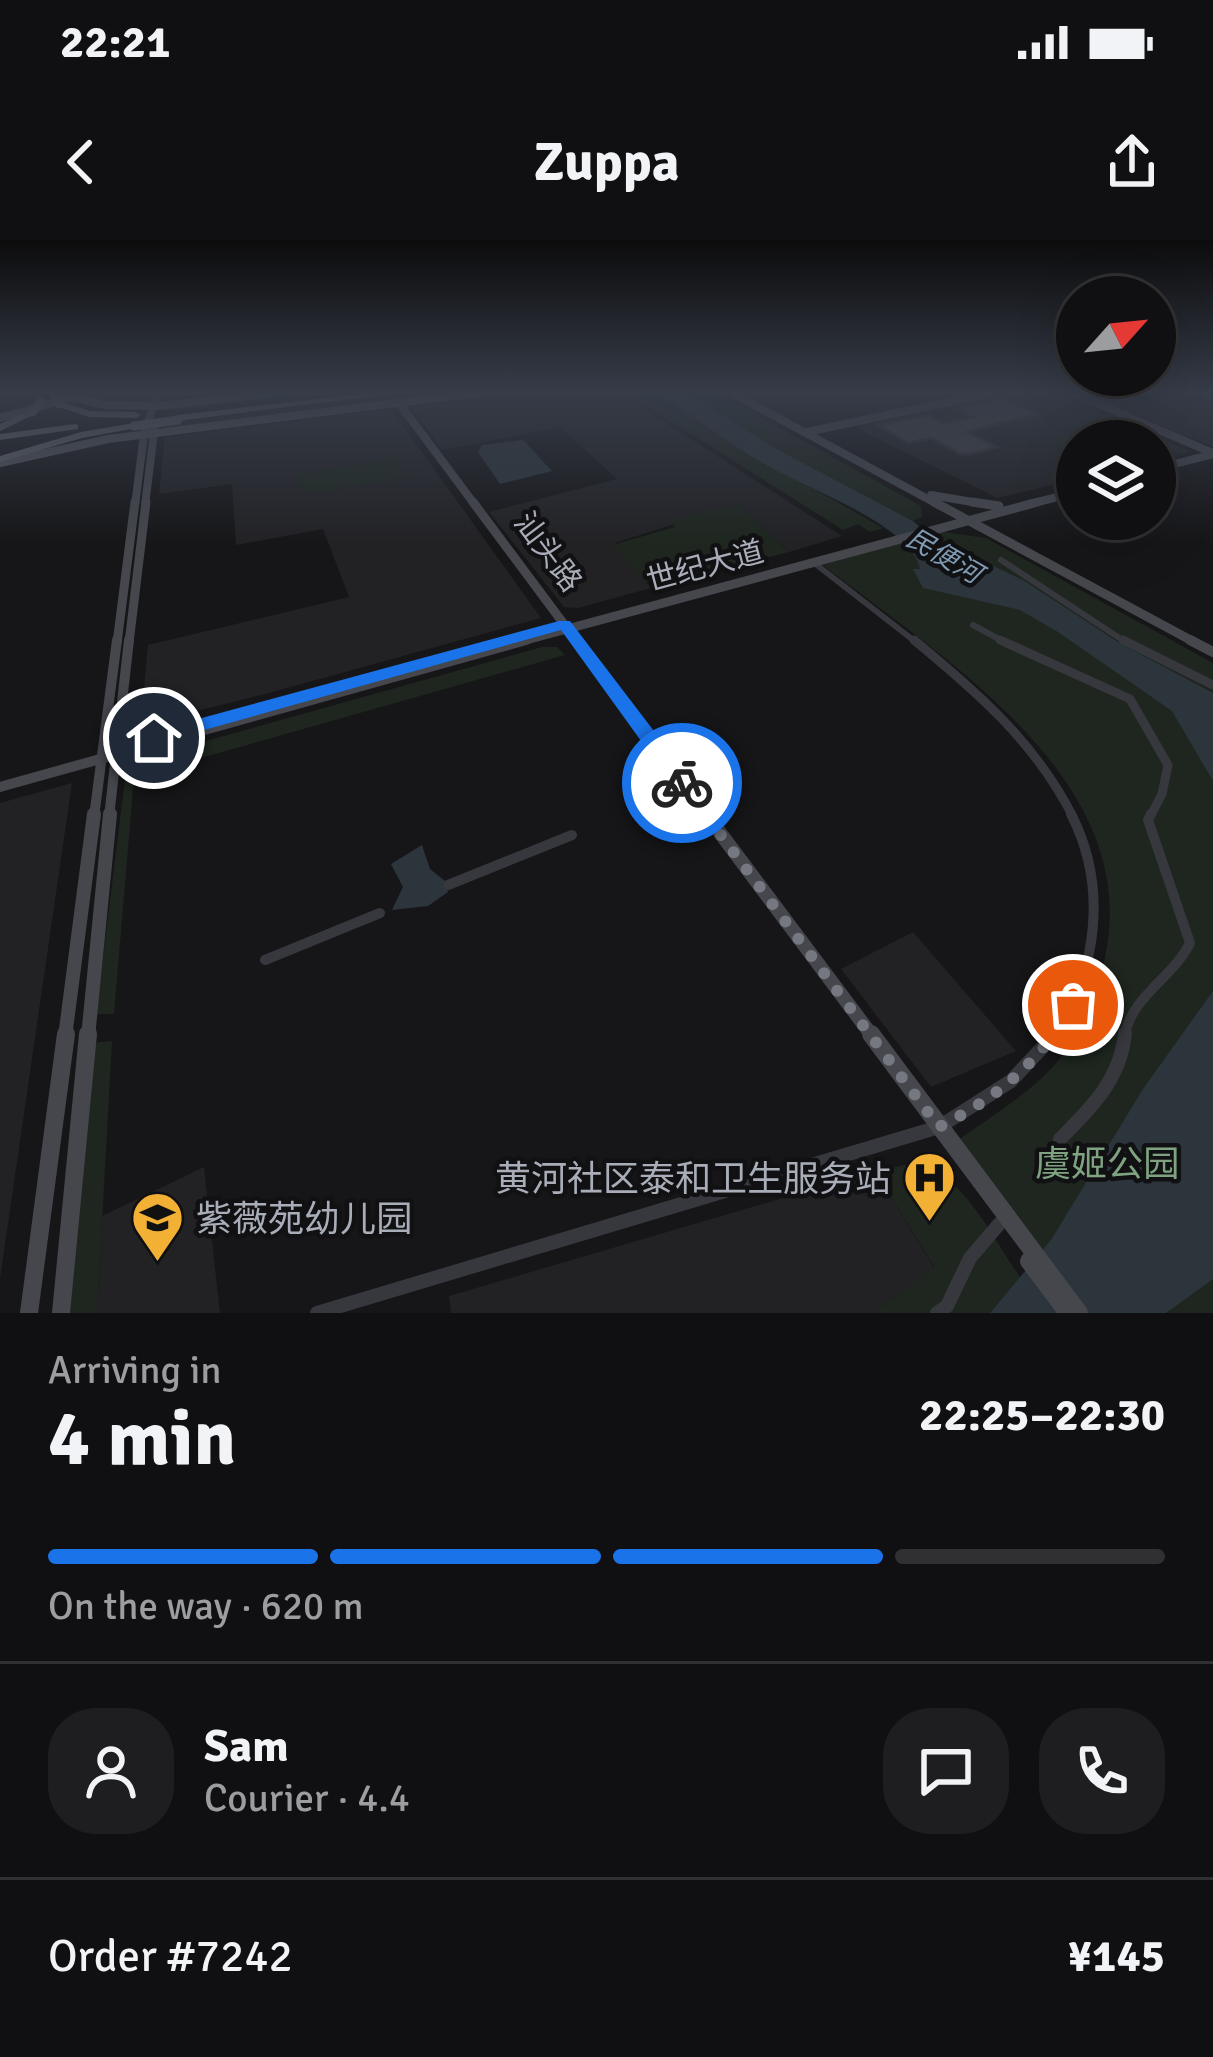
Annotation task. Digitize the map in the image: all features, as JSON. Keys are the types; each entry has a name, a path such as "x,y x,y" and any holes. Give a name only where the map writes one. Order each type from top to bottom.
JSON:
{"highway":[{"path":"0,461 56,443"}],"street":[{"path":"61,1313 137,443"},
{"name":"汕头路","path":"431,443 1068,1313"},
{"path":"828,443 1213,650"},
{"path":"1176,465 1213,455"},
{"path":"916,491 953,502 1009,507 1000,522 1009,541"},
{"path":"916,491 931,510 924,527 1009,541"},
{"name":"世纪大道","path":"0,783 924,527 1056,495"},
{"name":"世纪大道","path":"564,627 813,562 888,537"},
{"path":"1001,560 1146,655 1213,685"},
{"path":"317,1313 935,1129 1006,1087 1053,1040 1078,992 1096,922 1092,869 1082,830 1066,797 1008,722 813,562"},
{"path":"973,625 1032,657 1130,699 1168,765 1162,794 1148,820 1190,943 1182,960 1126,1017 1123,1052 1103,1096 1060,1139"},
{"path":"29,1313 108,754"},
{"path":"448,885 572,835"},
{"path":"265,960 380,913"},
{"name":"汕头路","path":"935,1129 1000,1223 1078,1313"},
{"path":"938,1313 947,1306 970,1258 1000,1223"}],"shaded area":[{"path":"164,443 415,443 541,618 269,693 157,721 141,720 148,645 349,597 323,529 236,545 232,484 159,494"},
{"path":"437,443 478,443 442,450"},
{"path":"578,443 697,443 842,536 789,552 737,504 615,543 651,588 578,608 564,607 489,512 617,479"},
{"path":"887,443 1056,443 1056,484 997,498"},
{"path":"72,783 0,1279 0,803"},
{"path":"913,932 1016,1051 931,1087 841,969"},
{"name":"紫薇苑幼儿园","path":"204,1167 220,1313 97,1313 102,1216"},
{"path":"875,1171 935,1269 872,1313 451,1313 449,1296"}],"green space":[{"path":"705,443 733,443 883,528 870,532 858,524 843,530"},
{"path":"766,443 807,443 921,506 922,517 913,521"},
{"path":"392,457 405,478 303,494 297,475"},
{"path":"737,504 789,552 670,583 664,578 646,582 612,545 675,527 669,521"},
{"name":"虞姬公园","path":"936,531 986,538 1213,663 1213,1313 1089,1313 957,1141 1035,1084 1072,1041 1101,973 1110,906 1098,844 1069,787 1029,735 980,687 823,565"},
{"path":"542,647 557,647 565,655 134,777 114,1014 96,1014 127,763"},
{"path":"112,1041 97,1313 70,1313 93,1043"},
{"path":"915,1163 932,1169 963,1194 1021,1278 990,1313 872,1313 935,1268 875,1171"}],"water":[{"path":"526,443 552,471 500,484 478,452 482,445"},
{"name":"民便河","path":"732,443 766,443 913,521 932,537 1023,580 1121,644 1213,693 1213,781 1172,711 1020,610 923,588 913,569 920,569 913,553 898,538 855,509"},
{"path":"422,845 430,869 445,881 448,892 428,906 392,910 403,887 391,864"},
{"path":"1213,991 1213,1279 1166,1313 990,1313 1051,1240 1143,1089"}],"building":[{"path":"940,443 997,447 971,454 960,454"}],"way so far":[{"path":"682,783 939,1127 975,1109 1035,1061 1073,1005"}],"place":[{"name":"黄河社区泰和卫生服务站","path":"930,1224"},
{"name":"紫薇苑幼儿园","path":"157,1264"}],"route":[{"path":"154,738 564,624 682,783"}]}
